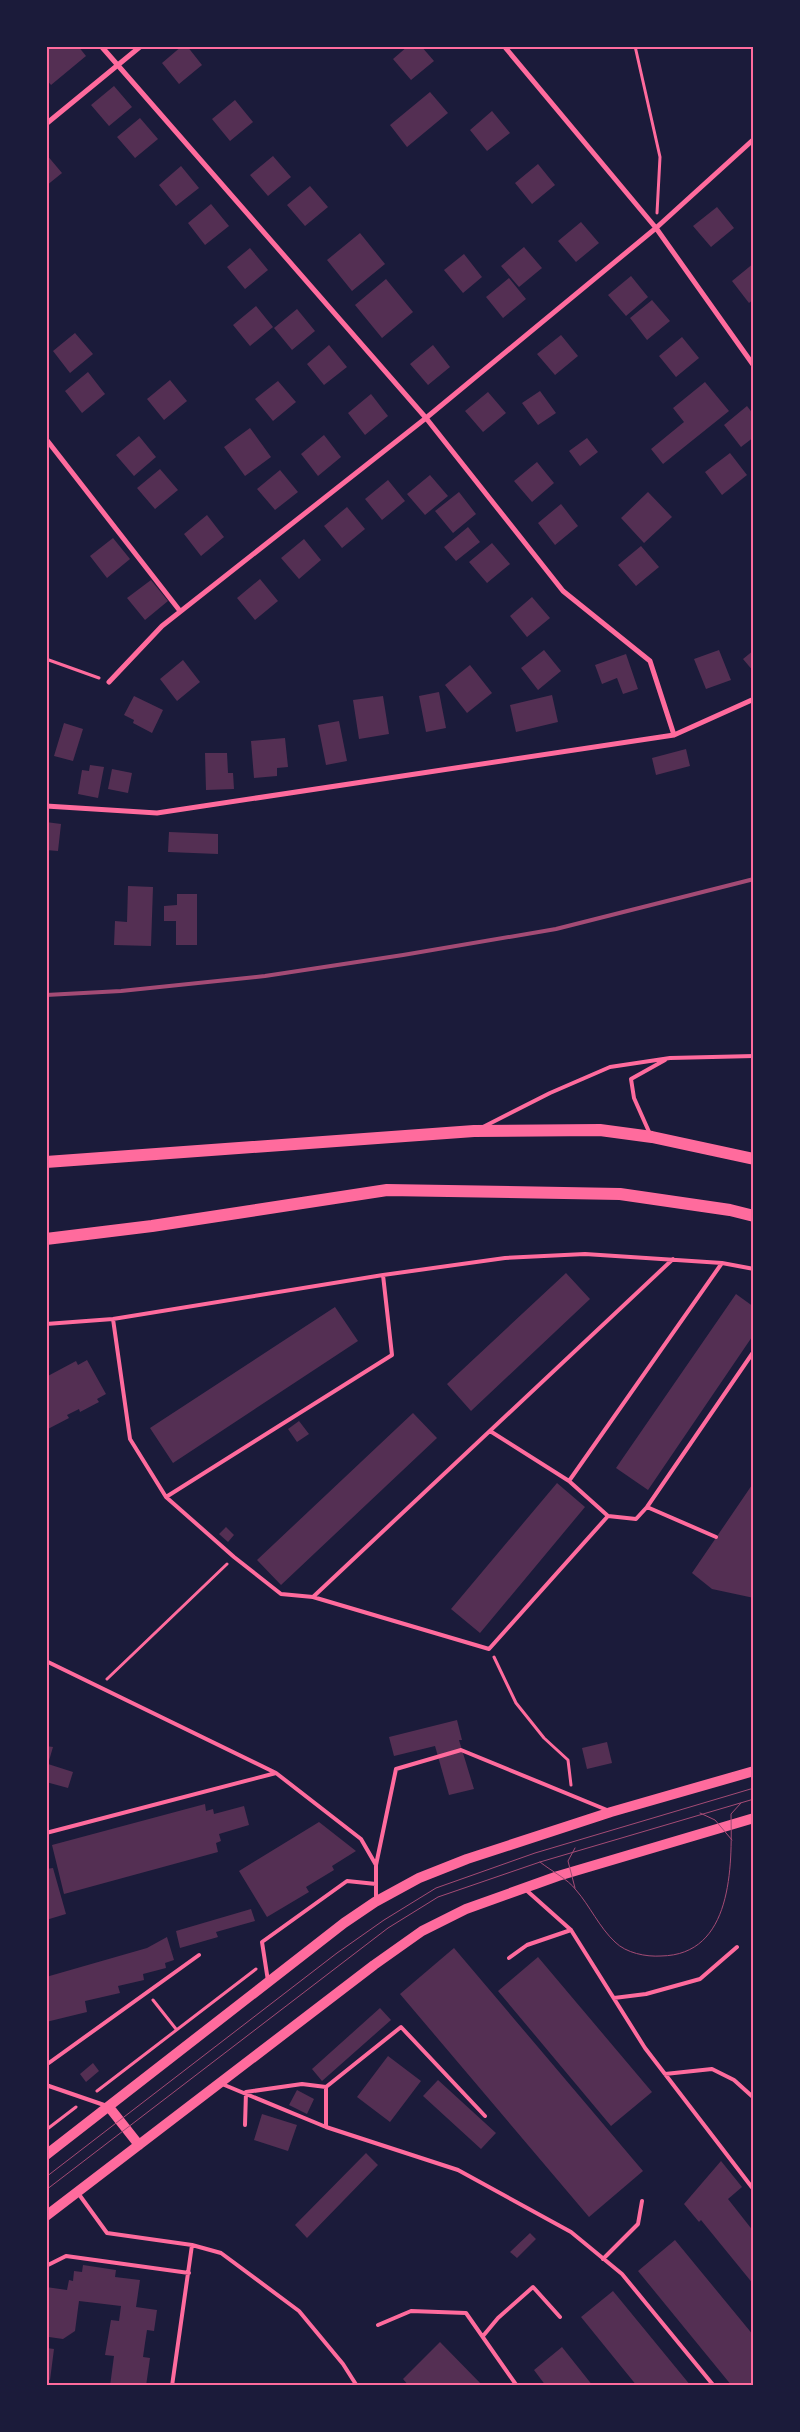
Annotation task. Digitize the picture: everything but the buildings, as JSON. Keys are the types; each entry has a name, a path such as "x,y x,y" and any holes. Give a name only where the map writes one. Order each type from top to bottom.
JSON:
{"main road":[{"path":"46,1162 474,1131 600,1130 652,1138 754,1159"},
{"path":"46,1239 152,1226 387,1190 620,1194 730,1210 754,1216"},
{"path":"46,2155 344,1923 376,1902 419,1878 467,1859 611,1812 754,1771"},
{"path":"46,2216 374,1965 422,1932 466,1909 523,1887 754,1818"},
{"path":"109,2107 139,2145"}],"street":[{"path":"100,46 426,418 563,590 650,660 674,735"},
{"path":"46,124 141,46"},
{"path":"504,46 656,228 754,366"},
{"path":"109,682 162,626 426,418 656,228 754,139"},
{"path":"47,443 180,611"},
{"path":"46,806 157,813 674,735 754,699"}],"lane":[{"path":"474,1131 550,1093 610,1067 670,1058 754,1056"},
{"path":"652,1138 634,1098 631,1079 670,1058"},
{"path":"46,1324 113,1319 383,1275 505,1258 585,1254 722,1263 754,1270"},
{"path":"313,1597 673,1260"},
{"path":"569,1481 722,1263"},
{"path":"166,1497 392,1355 383,1275"},
{"path":"113,1319 130,1439 166,1497 234,1557 280,1594 313,1597 490,1649 608,1516"},
{"path":"490,1431 569,1481 608,1516 636,1519 647,1507 754,1351"},
{"path":"647,1507 716,1537"},
{"path":"46,1661 276,1773 361,1839 376,1865"},
{"path":"376,1902 376,1865 396,1769 461,1750 611,1812"},
{"path":"46,1833 276,1773"},
{"path":"268,1982 262,1942 347,1881 376,1884"},
{"path":"523,1887 571,1930 645,2048 754,2190"},
{"path":"509,1958 527,1945 571,1930"},
{"path":"614,1998 646,1994 700,1979 736,1947"},
{"path":"46,2065 199,1955"},
{"path":"246,2092 302,2084 326,2087 401,2027 485,2116"},
{"path":"665,2074 712,2069 734,2080 754,2098"},
{"path":"219,2083 246,2092 326,2127 458,2170 571,2232 622,2274 714,2386"},
{"path":"46,2085 109,2107"},
{"path":"326,2087 326,2127"},
{"path":"245,2125 246,2092"},
{"path":"77,2192 107,2233 192,2245 221,2253 299,2311 343,2364 356,2386"},
{"path":"603,2259 638,2224 642,2201"},
{"path":"172,2386 192,2245"},
{"path":"46,2266 66,2256 188,2273"},
{"path":"483,2336 498,2318 534,2287 560,2317"},
{"path":"378,2325 411,2311 466,2313 517,2386"}],"path":[{"path":"635,46 660,157 656,228"},
{"path":"46,659 109,682"},
{"path":"100,1687 234,1557"},
{"path":"490,1649 516,1703 544,1738 568,1760 572,1796"},
{"path":"46,2130 265,1962"},
{"path":"147,1992 176,2030"}],"tram line":[{"path":"46,2177 337,1953 384,1920 436,1888 535,1853 754,1788"},
{"path":"46,2190 388,1928 438,1897 540,1862 754,1799"},
{"path":"540,1862 573,1886 604,1930 620,1946 630,1952 649,1956 685,1952 702,1941 715,1924 723,1904 731,1858 731,1814 741,1803"},
{"path":"700,1813 715,1820 732,1840"},
{"path":"575,1848 568,1861 575,1888"}],"railway":[{"path":"46,995 121,991 265,976 403,955 556,929 754,879"}]}
